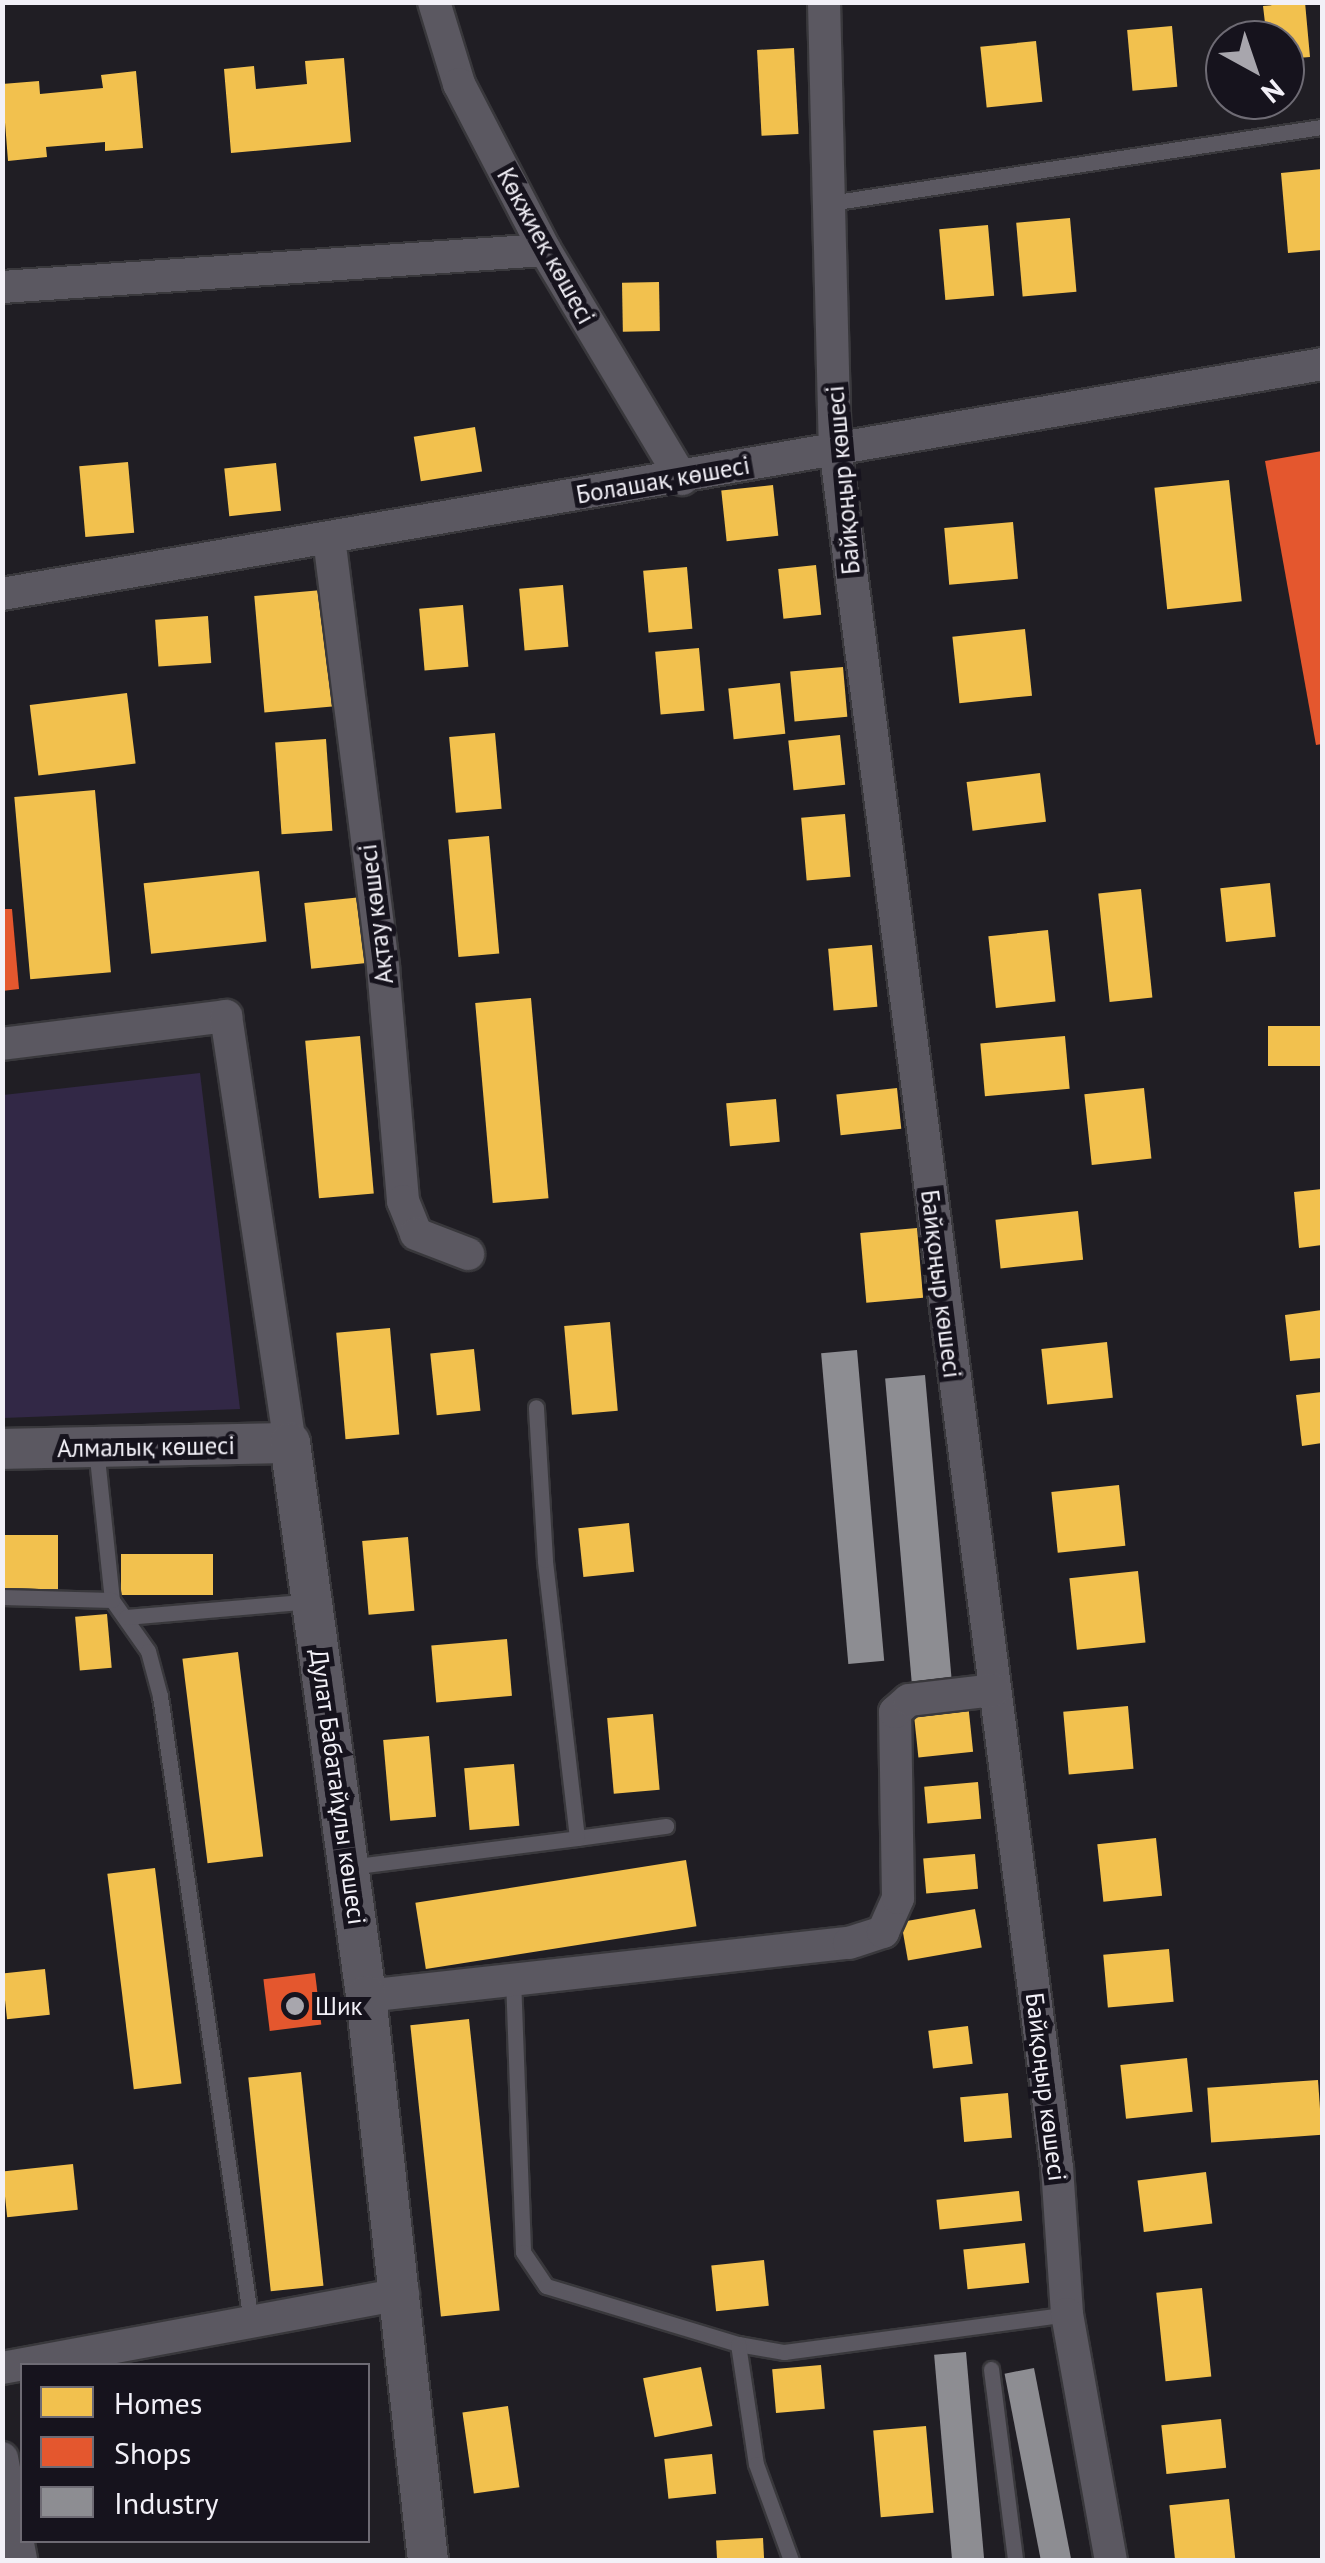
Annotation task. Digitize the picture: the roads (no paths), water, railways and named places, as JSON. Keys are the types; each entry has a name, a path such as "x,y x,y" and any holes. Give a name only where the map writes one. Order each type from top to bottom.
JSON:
{"street":[{"name":"Көкжиек көшесі","path":"434,2 459,84 545,250 682,478"},
{"name":"Байқоңыр көшесі","path":"824,2 835,447 1057,2167 1067,2314 1112,2560"},
{"path":"2,286 545,250"},
{"name":"Болашақ көшесі","path":"2,594 1322,364"},
{"name":"Ақтау көшесі","path":"328,538 383,967 403,1200 416,1234 468,1254"},
{"name":"Дулат Бабатайұлы көшесі","path":"2,1044 226,1016 366,1996 402,2294 428,2560"},
{"name":"Алмалық көшесі","path":"2,1450 290,1444"},
{"path":"366,1996 849,1943 883,1932 898,1898 895,1712 909,1700 994,1690"},
{"path":"29,2363 402,2294"},
{"path":"2,2458 21,2560"}],"lane":[{"path":"830,203 1322,127"},
{"path":"536,1407 545,1560 577,1838"},
{"path":"96,1448 112,1600 148,1651 160,1696 251,2322"},
{"path":"2,1597 112,1600"},
{"path":"126,1617 312,1601"},
{"path":"349,1867 666,1826"},
{"path":"513,1978 529,2266 546,2286 738,2344 784,2352 1067,2314"},
{"path":"738,2344 756,2464 791,2560"},
{"path":"991,2370 1015,2560"}],"place":[{"name":"Шик","path":"295,2006"}]}
